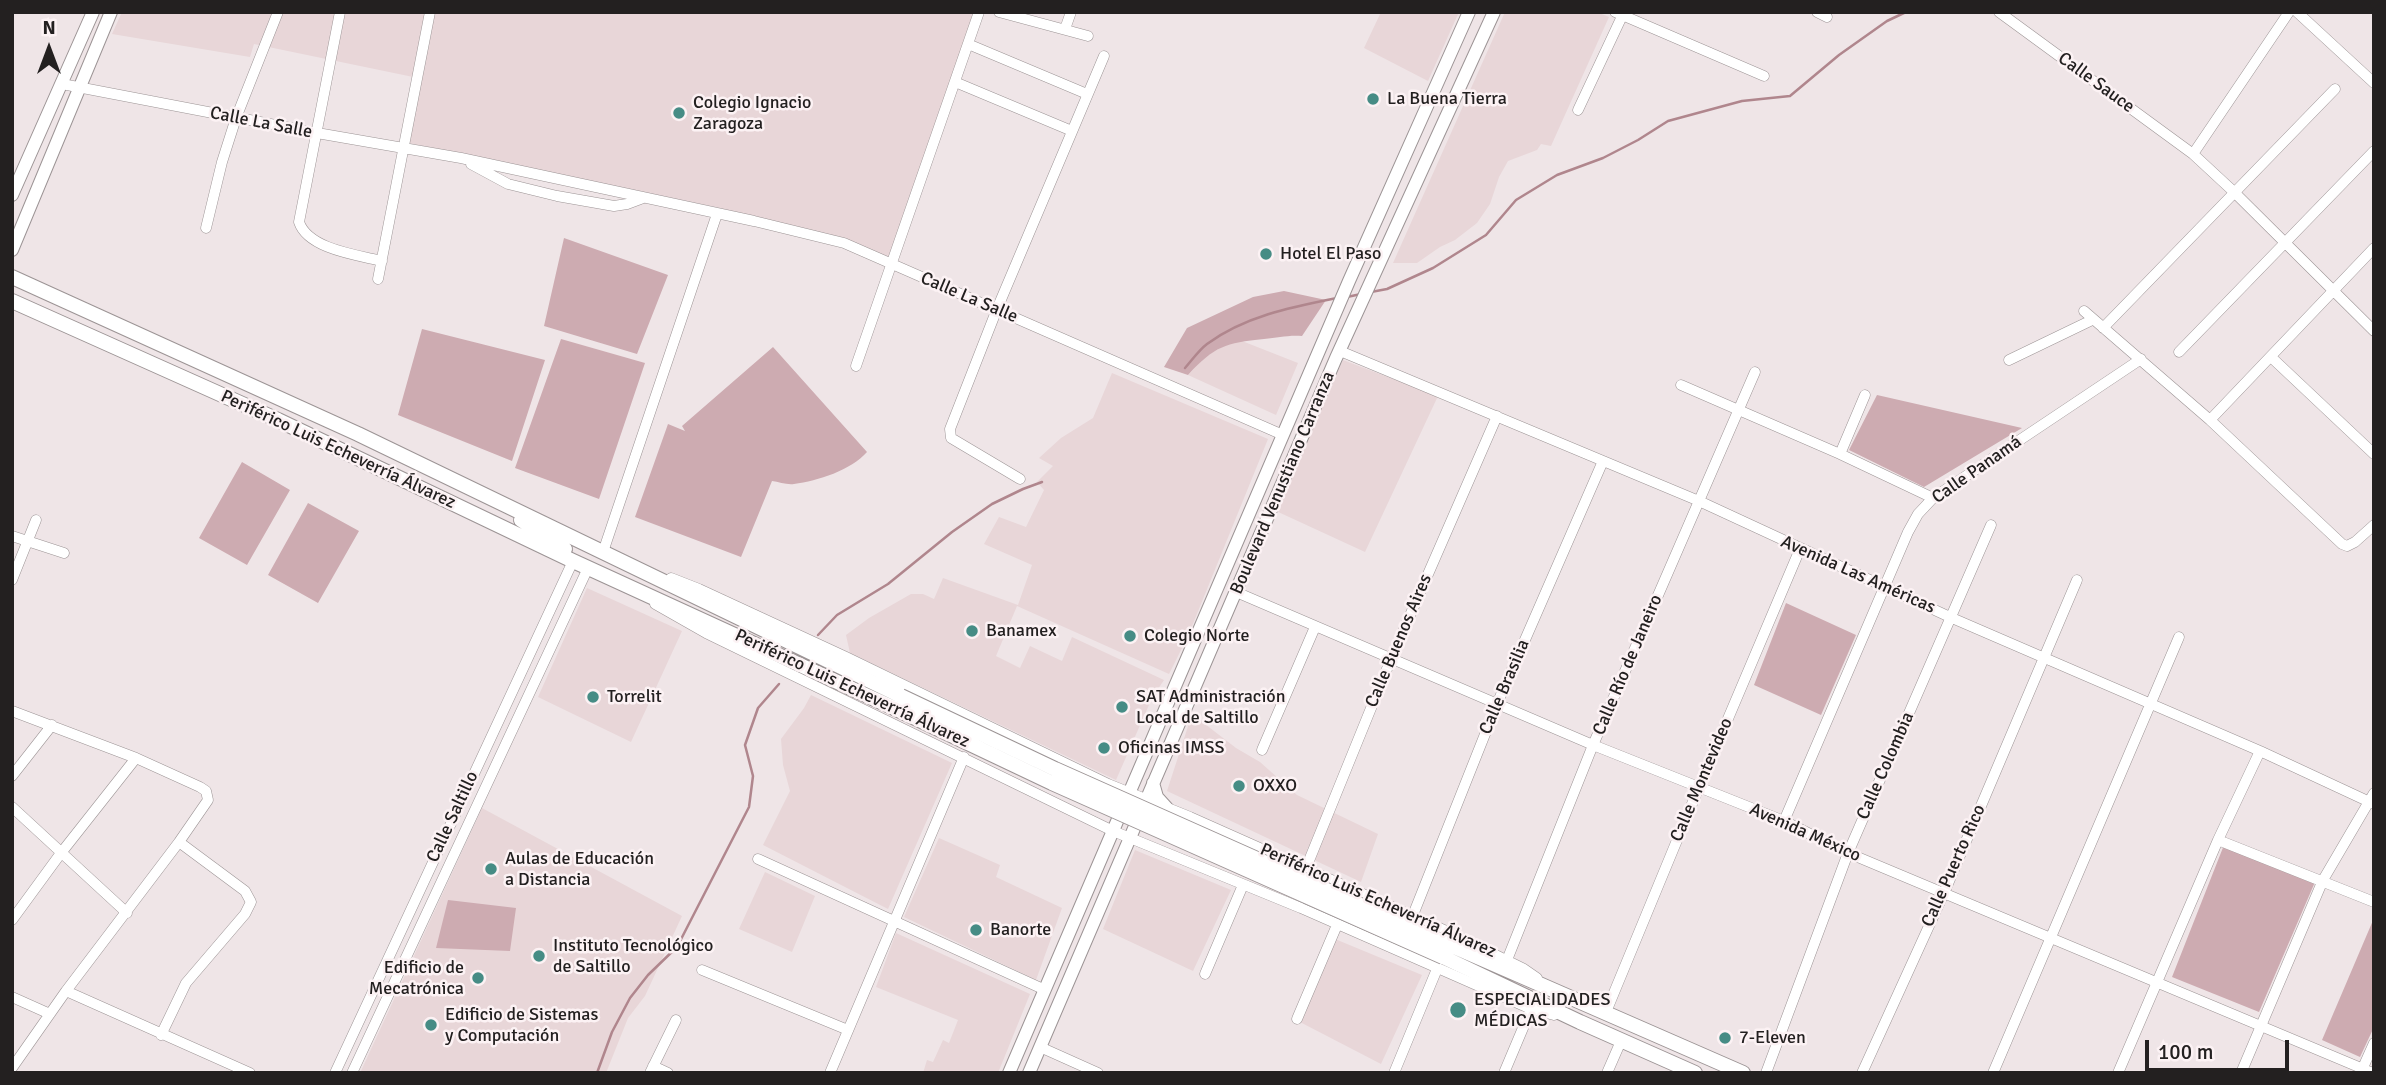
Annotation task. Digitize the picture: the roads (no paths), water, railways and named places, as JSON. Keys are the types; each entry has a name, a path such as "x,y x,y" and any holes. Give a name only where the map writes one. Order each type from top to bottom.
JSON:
{"highway":[{"name":"Periférico Luis Echeverría Álvarez","path":"12,277 358,434 603,552 898,702"},
{"name":"Periférico Luis Echeverría Álvarez","path":"12,301 278,420 588,568 1068,775 1443,957 1695,1073"},
{"path":"278,420 286,417 358,434"},
{"path":"506,505 530,527 561,546 588,568"},
{"name":"Periférico Luis Echeverría Álvarez","path":"1443,957 1542,984 1743,1073"}],"main road":[{"path":"12,195 93,12"},
{"path":"12,250 111,12"},
{"name":"Boulevard Venustiano Carranza","path":"1009,1073 1349,281 1469,12"},
{"name":"Boulevard Venustiano Carranza","path":"1029,1073 1371,280 1494,12"},
{"path":"1153,783 1157,797 1167,808"}],"street":[{"path":"206,228 236,118 278,12"},
{"path":"340,12 299,222 310,238 337,250 382,261"},
{"path":"379,279 430,12"},
{"path":"856,366 979,12"},
{"path":"999,12 1088,36"},
{"path":"1065,29 1071,12"},
{"path":"1817,12 1827,17"},
{"name":"Calle Sauce","path":"1999,12 2193,154 2374,331"},
{"path":"2193,154 2289,12"},
{"path":"2297,12 2374,83"},
{"path":"1578,110 1621,13 1764,76"},
{"path":"968,44 1087,93"},
{"path":"1020,479 951,438 950,429 997,309 1104,56"},
{"path":"955,82 1072,131"},
{"name":"Calle La Salle","path":"61,84 461,158 844,243 1283,435"},
{"path":"2103,328 2335,89"},
{"path":"2179,352 2374,150"},
{"name":"Calle La Salle","path":"461,158 508,184 556,195 614,206 643,198"},
{"path":"603,552 717,214"},
{"path":"2210,421 2374,248"},
{"path":"2084,311 2210,421 2337,541 2350,545 2374,525"},
{"path":"2009,360 2092,320"},
{"name":"Avenida Las Américas","path":"1340,351 1699,501 2044,659 2372,799"},
{"path":"2271,357 2374,454"},
{"name":"Calle Panamá","path":"1784,821 1883,586 1918,514 1933,498 2141,359"},
{"name":"Calle Río de Janeiro","path":"1507,960 1593,745 1755,372"},
{"path":"1681,385 1933,498"},
{"path":"1840,454 1865,395"},
{"name":"Calle Buenos Aires","path":"1306,868 1391,659 1497,416"},
{"name":"Calle Brasilia","path":"1413,915 1497,704 1603,461"},
{"path":"12,580 36,520"},
{"name":"Calle Colombia","path":"1766,1073 1848,853 1991,525"},
{"path":"12,536 64,554"},
{"name":"Calle Montevideo","path":"1606,1012 1800,549"},
{"name":"Calle Saltillo","path":"335,1073 573,561"},
{"name":"Calle Saltillo","path":"352,1073 588,568"},
{"name":"Periférico Luis Echeverría Álvarez","path":"635,569 699,589 1105,783 1190,817 1413,915 1507,960 1542,984"},
{"name":"Calle Puerto Rico","path":"1862,1073 1944,893 2077,580"},
{"path":"642,592 664,610 706,633 1114,831 1337,925 1443,957 1531,1009 1580,1022"},
{"name":"Avenida México","path":"1236,593 1593,745 1784,821 1848,853 2373,1073"},
{"path":"1262,750 1315,627"},
{"path":"1993,1073 2179,637"},
{"path":"12,711 136,758 200,787 207,796 205,806 66,991 12,1068"},
{"path":"12,776 52,725"},
{"path":"2118,1073 2218,840 2260,751"},
{"path":"830,1073 964,757"},
{"path":"12,920 136,758"},
{"path":"1087,818 1103,815 1108,810 1111,797 1105,783"},
{"path":"2241,1073 2323,880 2372,799"},
{"path":"12,807 127,913"},
{"path":"1154,846 1148,832 1148,824 1152,819 1164,813 1190,817"},
{"path":"2218,840 2374,902"},
{"path":"161,1035 186,983 249,908 251,902 245,891 179,842"},
{"path":"758,859 1043,989"},
{"path":"1205,974 1243,885"},
{"path":"1297,1019 1337,925"},
{"path":"1394,1073 1443,957"},
{"path":"702,970 848,1030"},
{"path":"66,991 236,1070 250,1073"},
{"path":"12,997 50,1014"},
{"path":"1504,1073 1531,1009"},
{"path":"668,1073 651,1070 676,1020"},
{"path":"1606,1073 1621,1041"},
{"path":"2362,1070 2374,1043"},
{"path":"1040,1047 1098,1073"}],"waterway":[{"path":"1371,292 1387,289 1433,268 1486,235 1516,200 1557,175 1603,158 1668,121 1742,101 1790,96 1839,55 1887,21 1906,12"},
{"path":"1347,297 1361,294"},
{"path":"1185,368 1207,344 1237,326 1286,309 1337,298"},
{"path":"818,635 837,615 888,584 952,532 992,504 1042,482"},
{"path":"597,1073 612,1032 630,998 648,975 677,947 749,807 753,776 745,745 758,708 779,684"}],"place":[{"name":"La Buena Tierra","path":"1373,99"},
{"name":"Colegio Ignacio Zaragoza","path":"679,113"},
{"name":"Hotel El Paso","path":"1266,254"},
{"name":"Banamex","path":"972,631"},
{"name":"Colegio Norte","path":"1130,636"},
{"name":"Torrelit","path":"593,697"},
{"name":"SAT Administración Local de Saltillo","path":"1122,707"},
{"name":"Oficinas IMSS","path":"1104,748"},
{"name":"OXXO","path":"1239,786"},
{"name":"Aulas de Educación a Distancia","path":"491,869"},
{"name":"Banorte","path":"976,930"},
{"name":"Instituto Tecnológico de Saltillo","path":"539,956"},
{"name":"Edificio de Mecatrónica","path":"478,978"},
{"name":"ESPECIALIDADES MÉDICAS","path":"1458,1010"},
{"name":"Edificio de Sistemas y Computación","path":"431,1025"},
{"name":"7-Eleven","path":"1725,1038"}]}
